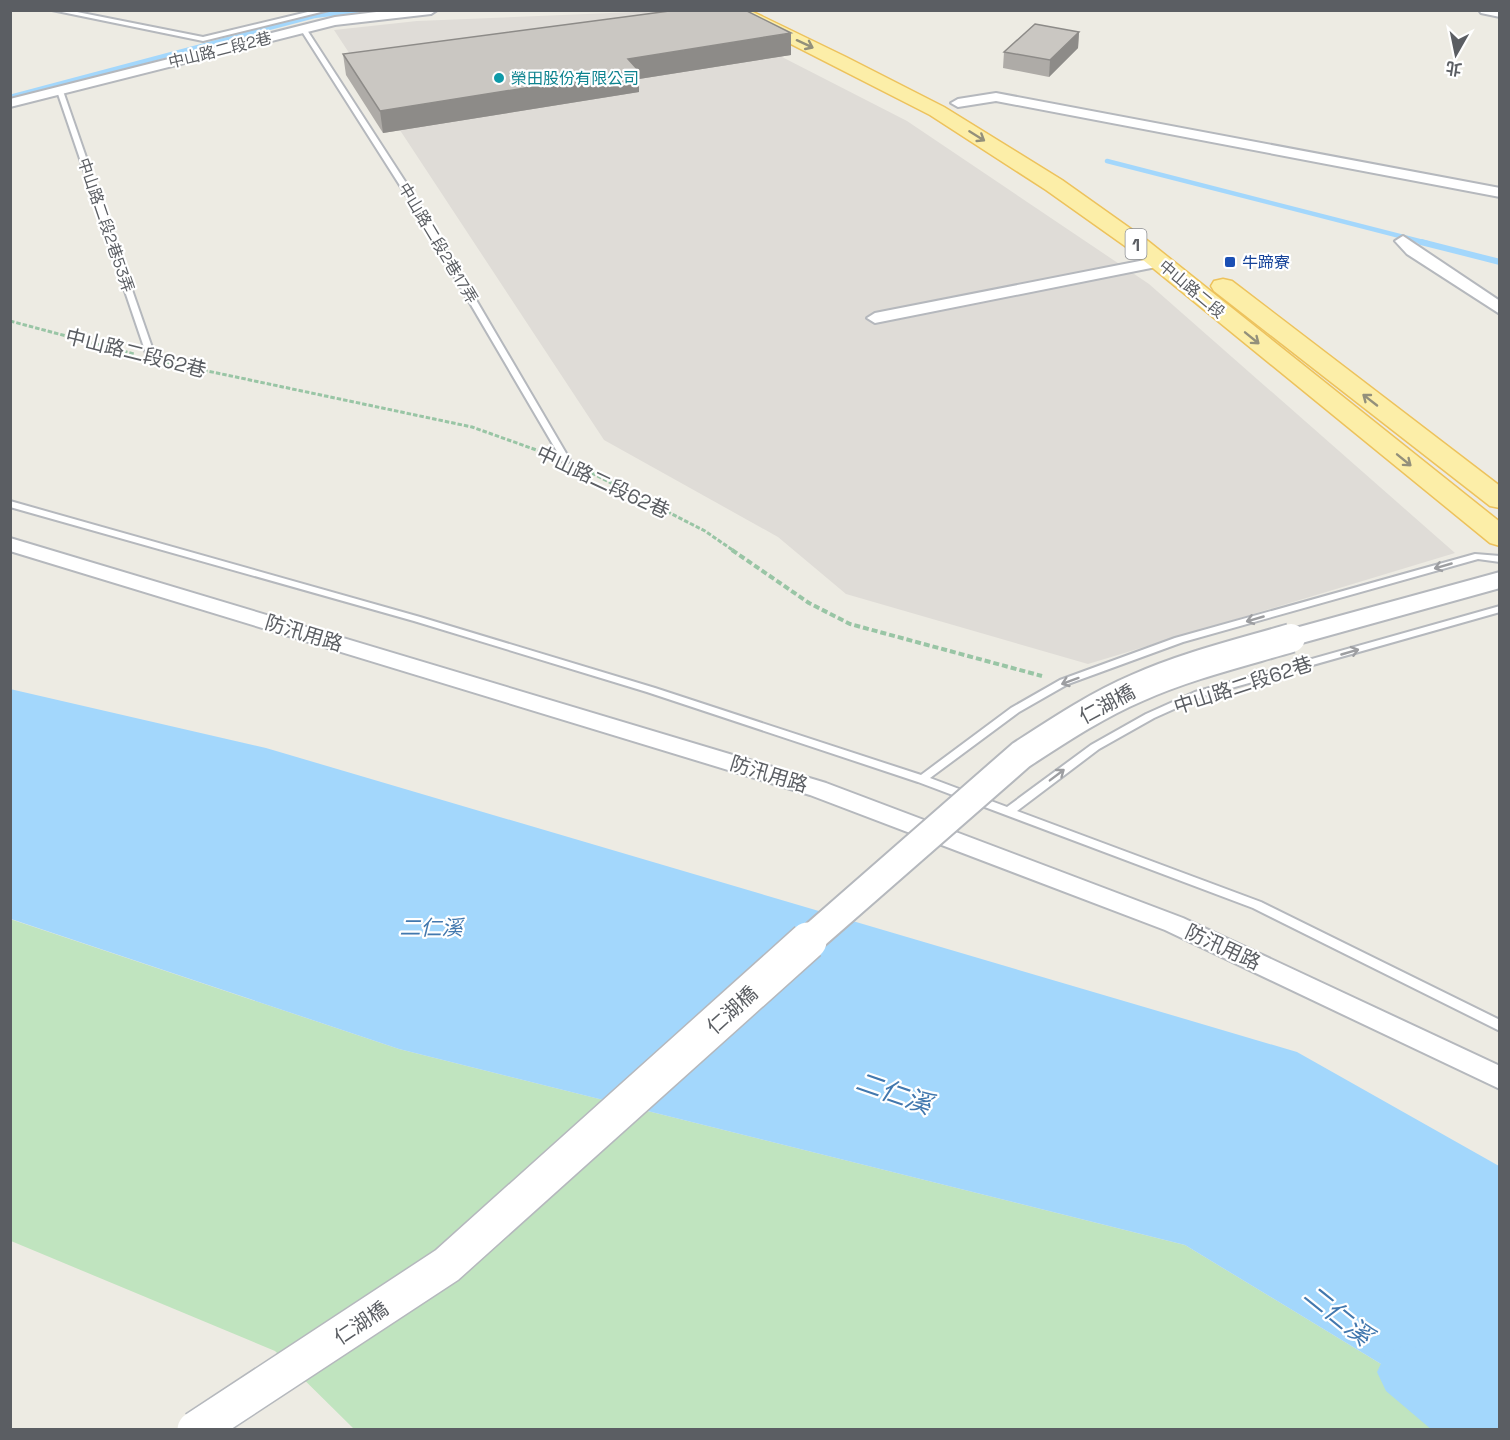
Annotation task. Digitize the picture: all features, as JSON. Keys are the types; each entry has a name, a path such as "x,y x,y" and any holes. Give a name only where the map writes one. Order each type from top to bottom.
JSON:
{"main road":[{"name":"中山路二段","path":"733,10 937,111 1054,185 1160,262 1500,537"},
{"name":"中山路二段","path":"775,10 958,103 1088,184 1165,240 1500,500"}],"street":[{"name":"中山路二段2巷","path":"10,103 370,15 431,10"},
{"path":"1487,10 1500,12"},
{"path":"958,103 996,97 1500,193"},
{"path":"1403,241 1413,251 1500,309"},
{"path":"875,318 1160,262"},
{"name":"防汛用路","path":"10,544 818,789 1174,924 1500,1078"},
{"name":"中山路二段62巷","path":"1291,638 1500,580"},
{"name":"仁湖橋","path":"196,1430 353,1329 447,1265 923,838 1021,755 1054,733 1136,688 1202,664 1291,638"}],"lane":[{"path":"55,10 203,39 326,10"},
{"name":"中山路二段2巷17弄","path":"304,30 417,206 566,460"},
{"name":"中山路二段2巷53弄","path":"60,91 152,359"},
{"path":"10,504 417,619 651,690 922,779 1010,810 1257,905 1500,1026"},
{"path":"922,779 1015,710 1064,682 1202,633 1478,556 1500,559"},
{"name":"中山路二段62巷","path":"1010,810 1095,747 1150,716 1199,694 1500,609"}],"path":[{"name":"中山路二段62巷","path":"10,321 152,359 472,427 566,460 705,531 808,603 850,624 1064,682"}],"shaded area":[{"path":"692,11 907,121 1149,284 1455,553 1088,664 846,594 778,537 604,440 334,30 417,21"}],"green space":[{"path":"10,919 399,1049 1185,1245 1488,1429 354,1429 275,1351 11,1241"}],"water":[{"name":"二仁溪","path":"10,689 266,748 1297,1052 1499,1166 1499,1429 1488,1429 1185,1245 399,1049 11,919"}],"building":[{"path":"677,10 745,10 791,33 628,59 638,70 380,111 343,54"},
{"path":"1035,24 1079,32 1050,60 1004,52"}],"waterway":[{"path":"10,97 314,16 362,10"},
{"path":"1107,161 1427,243"},
{"path":"1421,242 1500,262"},
{"name":"二仁溪","path":"1408,1372 1479,1430"}],"place":[{"name":"榮田股份有限公司","path":"499,78"},
{"name":"牛蹄寮","path":"1230,262"}]}
